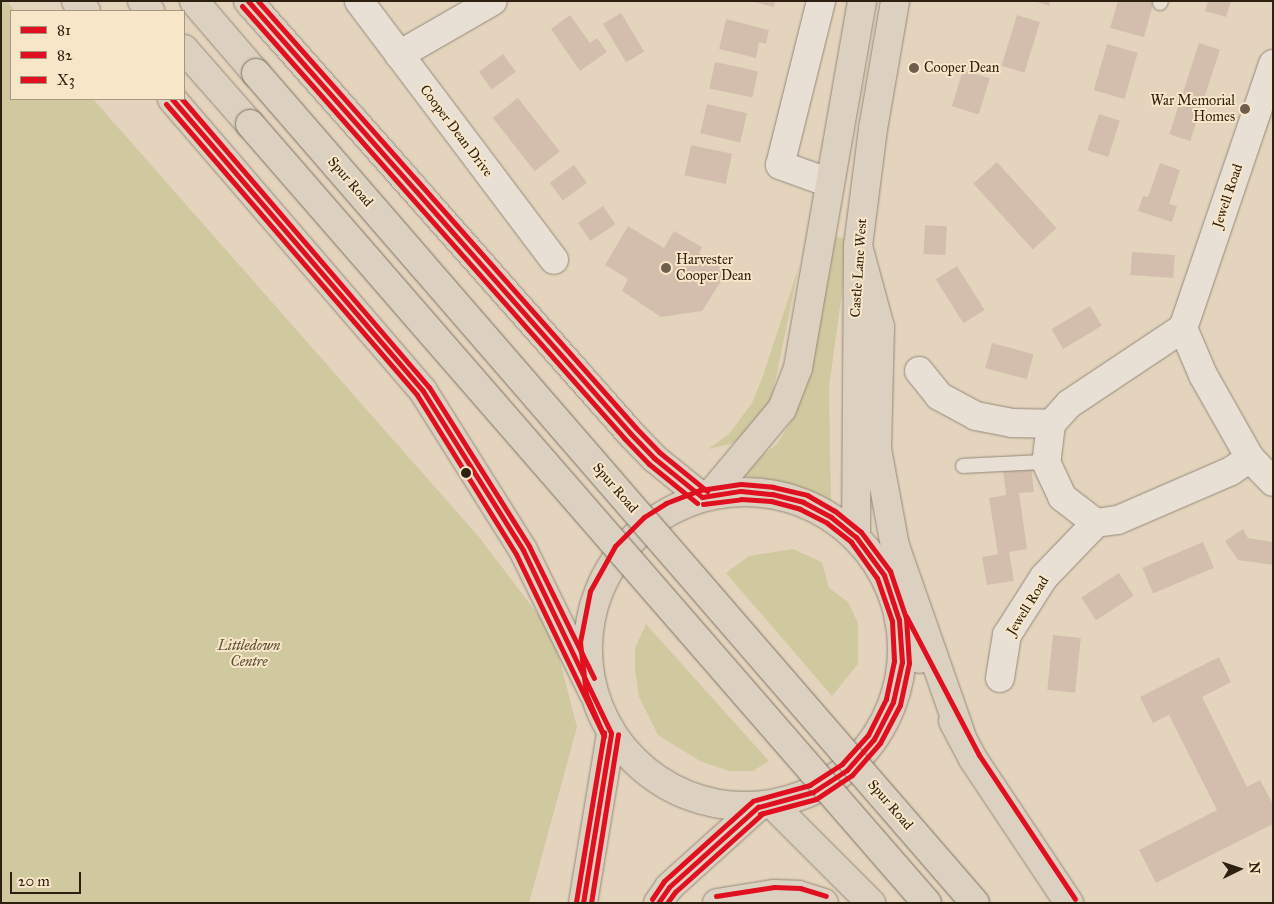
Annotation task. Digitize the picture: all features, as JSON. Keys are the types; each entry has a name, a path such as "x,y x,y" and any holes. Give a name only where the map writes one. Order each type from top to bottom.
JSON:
{"main road":[{"path":"76,1 85,10"},
{"name":"Spur Road","path":"194,1 975,903"},
{"path":"248,1 654,458 706,496"},
{"path":"706,496 782,410 798,368 862,1"},
{"name":"Castle Lane West","path":"856,537 858,246 873,128 895,1"},
{"path":"185,50 927,903"},
{"path":"171,100 214,147 423,391 523,550 593,692 611,733 638,766 674,791 715,804 766,806 812,792 847,770 874,739 893,702 902,662 899,620"},
{"path":"858,246 880,327 877,449 895,546 962,737"},
{"path":"593,692 587,643 597,594 621,551 648,523 669,510 706,496 741,491 772,494 803,502 831,517 856,537 884,575 899,620 973,758 1069,903"},
{"path":"583,903 611,733"},
{"path":"658,903 669,887 766,806"},
{"path":"766,806 871,903"},
{"path":"717,903 774,894 798,895 824,903"}],"street":[{"name":"Cooper Dean Drive","path":"359,1 554,260"},
{"path":"399,55 493,1"},
{"path":"821,1 780,165 830,183"},
{"name":"Jewell Road","path":"1183,328 1273,64"},
{"path":"1250,458 1231,471 1118,520 1096,523 1062,497 1046,462 1051,424 1069,404 1183,328 1203,375 1250,458 1273,482"},
{"path":"919,371 939,396 976,416 1012,423 1051,424"},
{"name":"Jewell Road","path":"1000,678 1007,636 1044,577 1096,523"}],"lane":[{"path":"963,466 1046,462"}],"green space":[{"name":"Littledown Centre","path":"1,1 7,1 14,10 10,10 10,100 94,100 478,536 553,634 577,727 529,903 1,903"},
{"path":"836,237 849,239 829,388 831,501 779,481 737,475 777,444 795,415"},
{"path":"799,266 772,397 763,415 748,433 731,444 708,449 729,434 752,403 763,376"},
{"path":"793,549 822,562 829,588 848,602 858,623 858,664 832,696 726,573 749,556"},
{"path":"646,624 769,761 753,771 729,771 700,761 658,735 639,697 635,670 635,648"}],"building":[{"path":"750,1 775,1 774,7"},
{"path":"1034,1 1050,1 1049,6"},
{"path":"1118,1 1154,1 1144,37 1110,28"},
{"path":"1208,1 1231,1 1226,17 1205,11"},
{"path":"621,13 644,52 626,62 603,24"},
{"path":"570,15 590,43 597,38 607,52 580,71 551,29"},
{"path":"1017,15 1040,22 1024,73 1002,66"},
{"path":"726,19 769,30 766,44 759,42 756,58 719,49"},
{"path":"1199,43 1220,50 1190,141 1169,134"},
{"path":"1107,44 1138,53 1125,99 1094,90"},
{"path":"503,54 516,72 492,89 479,72"},
{"path":"715,62 758,71 752,98 709,88"},
{"path":"963,70 990,78 979,115 952,106"},
{"path":"518,98 560,152 535,171 493,118"},
{"path":"707,104 747,113 740,142 700,133"},
{"path":"1099,114 1120,121 1108,157 1087,150"},
{"path":"691,145 732,154 726,184 685,175"},
{"path":"997,162 1057,228 1033,250 973,183"},
{"path":"1160,163 1180,170 1169,204 1177,206 1172,222 1138,211 1143,196 1148,197"},
{"path":"574,165 587,183 563,200 550,183"},
{"path":"603,206 615,224 590,241 578,223"},
{"path":"925,225 947,226 945,255 923,254"},
{"name":"Harvester Cooper Dean","path":"628,226 664,248 674,231 702,247 699,253 727,272 702,311 661,317 622,291 628,279 605,265"},
{"path":"1132,252 1175,255 1173,278 1130,275"},
{"path":"957,266 985,310 963,323 936,279"},
{"path":"1090,306 1102,326 1063,349 1051,329"},
{"path":"992,343 1034,354 1027,379 985,368"},
{"path":"1031,466 1034,492 1019,493 1027,549 1009,552 1014,581 987,585 982,557 998,554 989,498 1006,495 1003,470"},
{"path":"1243,529 1248,538 1273,542 1273,565 1238,560 1225,541"},
{"path":"1203,542 1214,568 1153,594 1142,568"},
{"path":"1119,573 1134,596 1096,620 1081,598"},
{"path":"1053,635 1081,638 1075,693 1047,690"},
{"path":"1219,657 1231,682 1202,697 1247,787 1260,780 1273,804 1273,824 1156,883 1139,850 1217,810 1169,715 1153,723 1140,697"}],"transit line":[{"name":"81","path":"248,1 630,433 654,458 702,497"},
{"name":"X3","path":"258,1 636,428 659,452 707,491"},
{"name":"82","path":"242,6 624,438 649,464 697,503"},
{"name":"81","path":"173,100 423,391 523,550 611,733"},
{"name":"X3","path":"183,100 429,387 529,546 594,678"},
{"name":"82","path":"166,104 417,395 516,554 604,736"},
{"name":"X3","path":"604,736 586,694 580,642 590,591 615,546 644,517 666,503 700,490 741,484 773,487 807,495 835,511 861,532 890,571 906,618 909,663 900,705 880,743 852,775 816,799 760,814"},
{"name":"81","path":"702,497 741,491 772,494 803,502 831,517 856,537 884,575 899,620 902,662 893,702 874,739 847,770 813,792 758,807"},
{"name":"82","path":"703,504 741,499 771,501 800,509 827,523 851,542 877,578 892,621 894,661 886,699 868,735 842,764 810,785 756,800"},
{"name":"X3","path":"906,616 979,755 1075,899"},
{"name":"X3","path":"576,902 604,732"},
{"name":"81","path":"583,903 611,733"},
{"name":"82","path":"591,903 618,734"},
{"name":"X3","path":"652,899 664,881 753,801"},
{"name":"81","path":"658,903 669,887 758,807"},
{"name":"82","path":"667,903 675,892 763,813"},
{"name":"X3","path":"716,896 774,887 800,888 826,896"}],"place":[{"name":"Cooper Dean","path":"914,68"},
{"name":"War Memorial Homes","path":"1245,109"},
{"name":"Harvester Cooper Dean","path":"666,268"}]}
